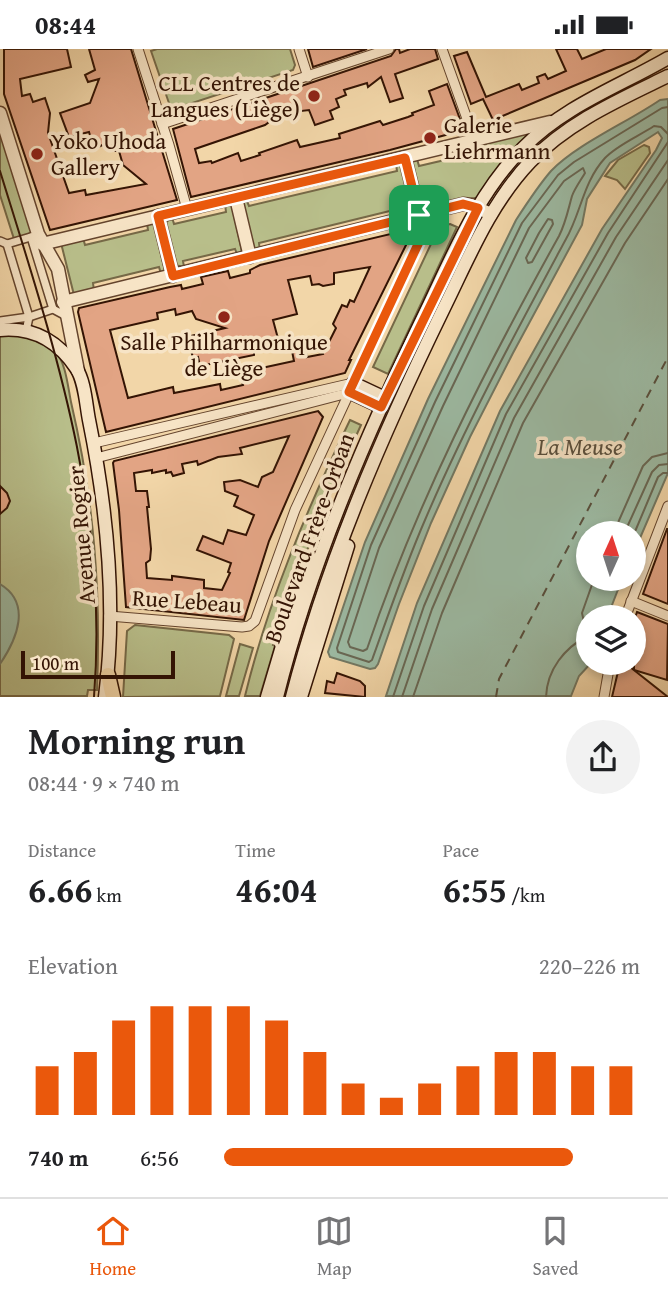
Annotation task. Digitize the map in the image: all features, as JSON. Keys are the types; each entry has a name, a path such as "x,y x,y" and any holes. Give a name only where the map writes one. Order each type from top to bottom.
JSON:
{"main road":[{"path":"39,246 550,122 580,102 668,58"},
{"name":"Boulevard Frère-Orban","path":"292,697 315,620 358,502 411,378 491,214 524,169 560,135 600,110 668,76"},
{"name":"Avenue Rogier","path":"0,113 39,246 58,269 59,301 66,316 79,371 96,458 107,546 109,616 106,697"},
{"name":"Boulevard Frère-Orban","path":"277,697 296,630 333,524 383,403 478,208 510,161 550,122"},
{"path":"405,158 419,215"},
{"path":"236,198 250,257"},
{"path":"59,301 173,276 463,204 491,214"},
{"path":"158,216 173,276"},
{"path":"0,330 26,331 53,341 79,371"},
{"path":"351,388 383,403"},
{"path":"302,697 347,551 358,502"},
{"path":"267,697 304,579 321,540 333,524"},
{"path":"108,675 113,697"}],"street":[{"path":"138,49 187,209"},
{"path":"299,49 308,77"},
{"path":"162,124 389,49"},
{"path":"442,49 474,141"},
{"name":"Boulevard Frère-Orban","path":"257,616 295,510 420,240 419,215"},
{"path":"26,331 29,317 4,242 39,246 48,293 59,301"},
{"path":"48,293 59,301"},
{"path":"0,321 29,317 59,301"},
{"path":"93,443 324,389 351,388"},
{"path":"96,458 327,400 351,388"},
{"path":"324,389 327,400"},
{"path":"119,437 115,443 118,449 122,450"},
{"path":"630,605 668,506"},
{"path":"631,601 668,616"},
{"name":"Rue Lebeau","path":"109,616 124,615 242,627 249,626 257,616"},
{"path":"604,697 608,675"}],"shaded area":[{"path":"290,49 295,65 293,70 174,109 170,106 151,51"},
{"path":"0,118 36,232 14,239 0,195"},
{"path":"525,133 528,137 479,197 432,208 422,205 412,162 417,159 419,166 462,156 460,149"},
{"path":"644,145 649,147 650,153 625,189 617,180 605,176 618,160"},
{"path":"396,164 401,165 412,209 404,216 402,208 259,243 260,251 254,249 242,203 246,199 249,206 397,171"},
{"path":"225,204 232,206 242,251 237,254 235,249 183,261 184,267 175,265 164,224 172,217 174,224 226,212"},
{"path":"147,223 154,224 165,271 161,274 159,267 93,283 94,291 74,295 61,243 83,238 85,245 148,230"},
{"path":"450,224 457,227 388,374 373,367 439,227"},
{"path":"0,335 29,338 43,343 59,356 66,375 85,475 97,581 97,690 88,690 87,696 0,696"},
{"path":"350,420 361,425 292,589 273,645 275,646 260,696 245,696 277,590"},
{"path":"135,625 229,635 234,639 220,696 123,697 127,631"},
{"path":"240,644 253,648 239,696 226,696"}],"water":[{"name":"La Meuse","path":"668,99 668,473 646,524 646,521 576,521 576,591 617,591 612,605 576,605 576,675 580,675 571,696 386,696 417,603 500,411 602,229 656,150 662,138 658,132 610,163 587,199 582,225 470,437 431,523 378,664 370,669 330,657 328,652 365,542 428,399 516,220 546,177 588,142 660,100"},
{"path":"0,584 10,592 19,611 16,633 0,664"}],"building":[{"path":"4,49 67,49 71,67 20,79 22,96 30,94 33,102 45,98 50,113 48,133 69,193 85,190 86,195 146,184 123,165 119,151 114,151 111,141 94,149 89,132 69,137 60,113 90,103 99,79 88,82 85,75 95,70 89,49 131,49 177,200 50,230 4,94"},
{"path":"308,49 367,49 313,67"},
{"path":"399,49 400,53 410,49 435,49 438,59 395,74 403,98 390,102 381,77 368,87 367,83 344,90 346,95 336,99 339,107 330,111 333,119 315,125 309,110 267,115 269,122 265,125 195,149 199,163 212,163 238,153 241,161 297,140 300,147 340,138 339,134 380,121 383,125 434,105 429,91 447,84 464,130 191,197 173,129 391,56"},
{"path":"556,49 577,49 582,59 606,49 651,49 635,60 493,120 483,99 471,104 454,56 467,52 486,97 519,84 522,90 539,83 537,77 545,74 548,79 566,71"},
{"path":"403,231 409,239 345,373 106,432 79,308 170,287 181,285 182,289 203,284 201,277 228,271 230,278 250,273 250,270 260,265","holes":["370,267 354,302 350,300 347,307 342,305 333,324 336,328 328,344 319,340 323,354 307,357 306,351 301,348 292,351 294,361 257,369 247,373 249,380 242,381 243,385 221,390 220,384 174,393 173,387 128,398 110,330 158,319 157,313 175,309 176,315 192,311 196,319 225,328 182,338 185,351 191,350 193,358 198,357 200,366 254,355 254,352 280,346 273,320 297,314 288,280 310,276 312,285 323,286 334,284 334,273"]},
{"path":"318,411 323,417 269,541 244,620 126,607 114,461","holes":["289,436 273,472 262,477 258,487 240,480 224,482 225,491 238,496 234,506 254,515 246,535 228,530 223,544 203,536 197,550 231,563 230,573 222,590 204,588 204,580 172,576 172,580 147,578 146,563 150,560 151,549 149,507 147,491 136,491 134,473 166,470 166,473 171,472 173,476 184,473 182,464 197,461 198,465 218,457 242,454 240,448"]},
{"path":"0,486 10,501 0,514"},
{"path":"668,529 668,604 643,594"},
{"path":"646,615 668,624 667,680 646,674"},
{"path":"337,673 360,681 365,686 365,697 325,693 327,681 334,683"},
{"path":"617,675 640,675 668,697 612,697"}],"ferry route":[{"path":"496,697 499,679 668,357"}],"tram line":[{"path":"0,171 58,365 85,494 93,559 97,627 94,697"}],"place":[{"name":"CLL Centres de Langues (Liège)","path":"314,96"},
{"name":"Galerie Liehrmann","path":"430,138"},
{"name":"Yoko Uhoda Gallery","path":"37,154"},
{"name":"Salle Philharmonique de Liège","path":"224,317"}],"route":[{"path":"419,215 173,276 158,216 405,158 419,215 420,240 349,392 381,407 478,208 463,204 419,215"}]}
